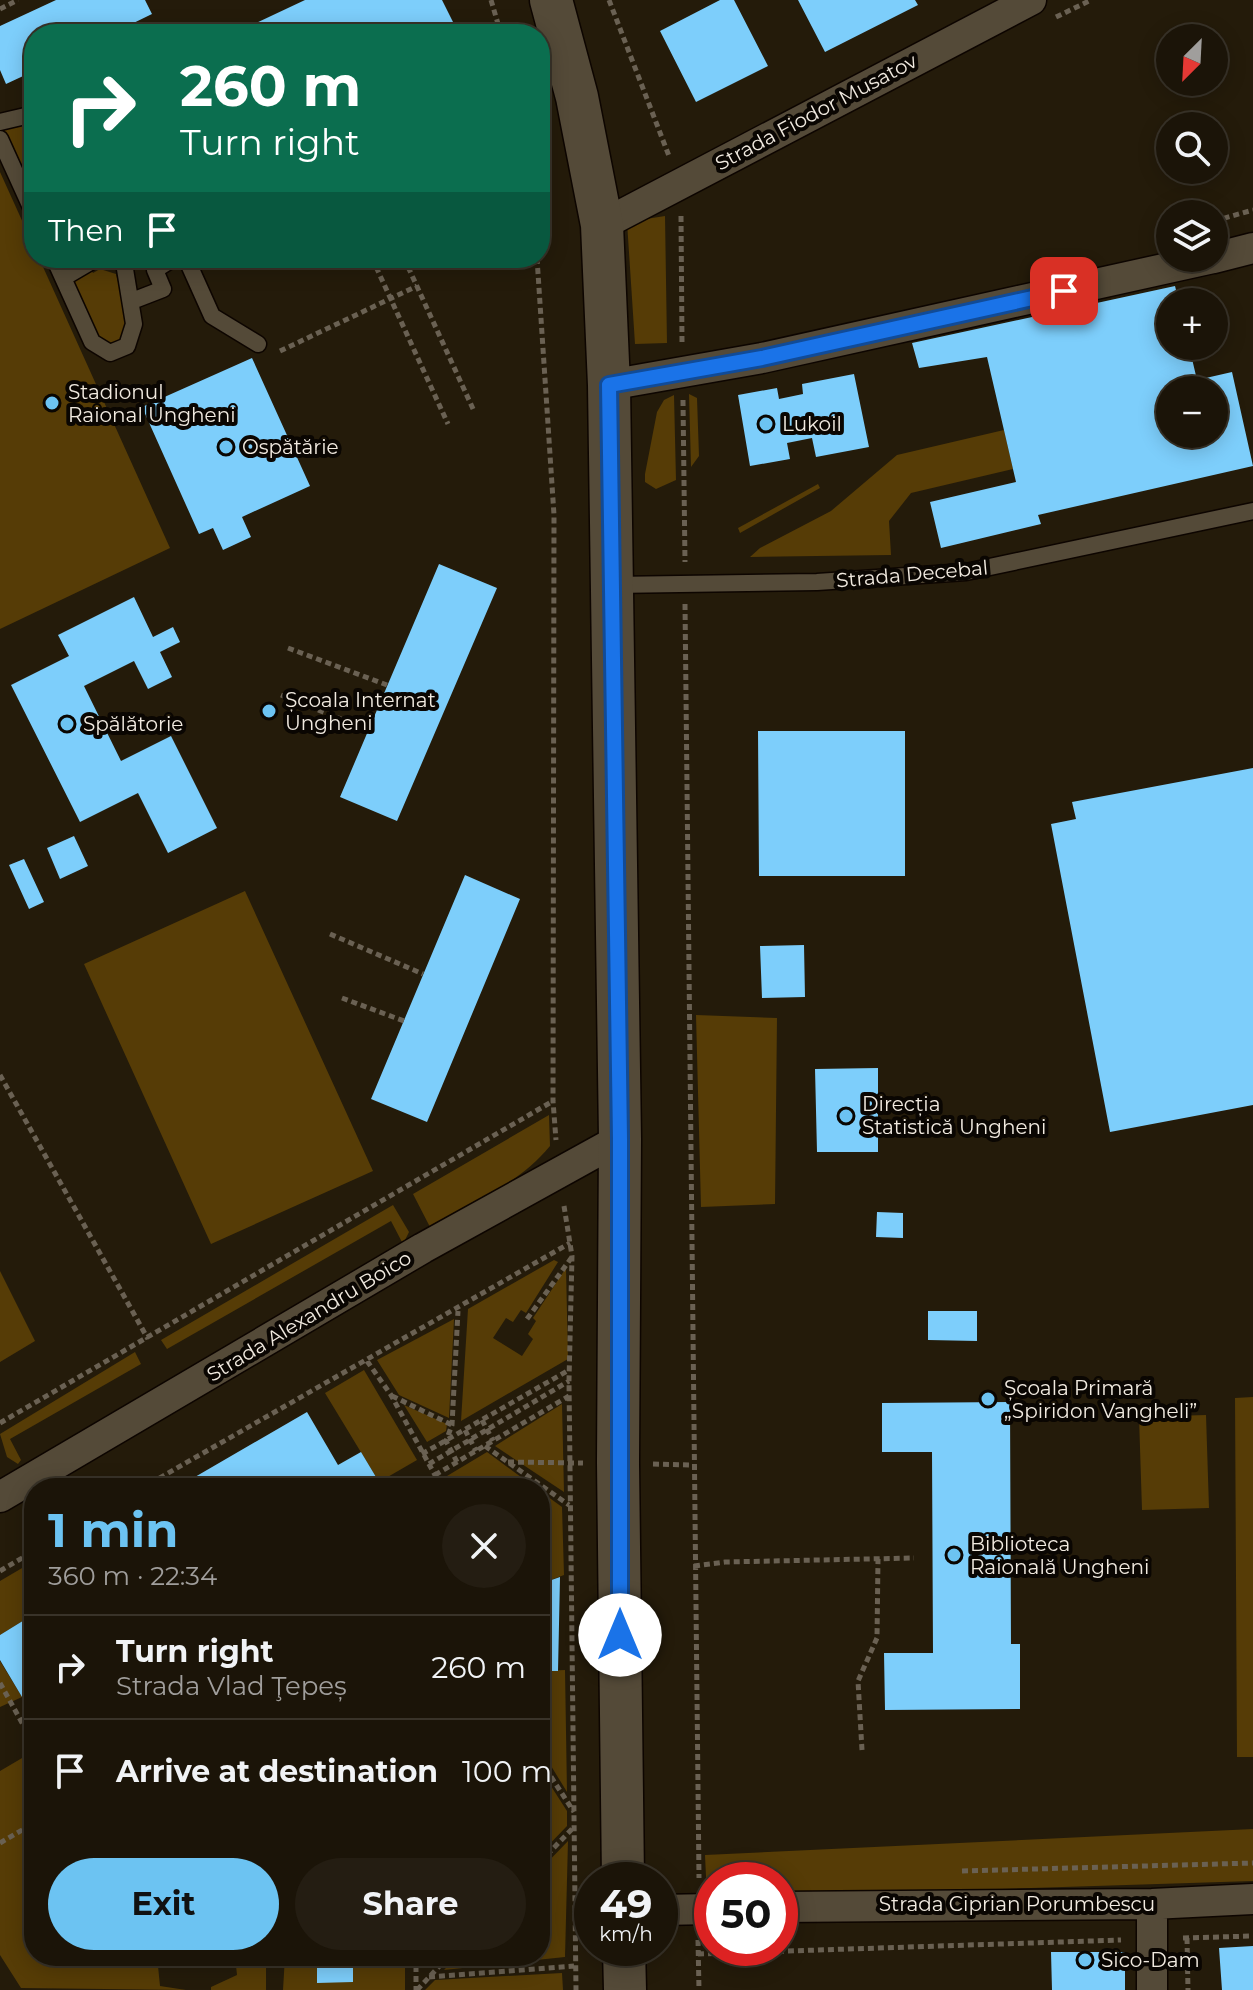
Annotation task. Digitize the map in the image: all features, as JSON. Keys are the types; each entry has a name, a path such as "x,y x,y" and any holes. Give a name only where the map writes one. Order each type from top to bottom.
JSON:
{"main road":[{"path":"551,0 577,97 602,225 609,385 620,1139 618,1463 623,1862"},
{"path":"624,1966 625,1990"}],"street":[{"name":"Strada Fiodor Musatov","path":"602,225 1031,0"},
{"path":"1228,254 1253,248"},
{"path":"609,385 762,358 1156,271"},
{"name":"Strada Alexandru Boico","path":"32,1478 423,1248 620,1139"},
{"name":"Strada Alexandru Boico","path":"0,1497 24,1483"},
{"name":"Strada Ciprian Porumbescu","path":"798,1907 1152,1904 1253,1899"},
{"path":"1152,1904 1152,1990"}],"lane":[{"path":"0,122 24,116"},
{"path":"0,139 24,185"},
{"path":"58,268 92,342 100,350 110,353 127,346 134,324 128,268"},
{"path":"63,278 80,268"},
{"path":"132,301 163,289 155,270 158,268"},
{"path":"190,268 212,316 262,351"},
{"name":"Strada Decebal","path":"613,585 817,582 966,572 1253,511"}],"path":[{"path":"0,9 18,0"},
{"path":"491,0 498,24"},
{"path":"609,0 666,144 681,204 699,1862"},
{"path":"1228,217 1253,210"},
{"path":"376,268 448,424"},
{"path":"409,268 474,411"},
{"path":"538,268 554,515 553,1101 559,1175 572,1256 569,1396 574,1862"},
{"path":"262,351 417,286"},
{"path":"288,648 387,685"},
{"path":"281,695 368,730"},
{"path":"330,934 423,974"},
{"path":"342,998 404,1021"},
{"path":"0,1075 148,1339"},
{"path":"0,1423 553,1101"},
{"path":"160,1478 458,1310 570,1243"},
{"path":"527,1319 572,1256"},
{"path":"446,1441 452,1425 458,1310"},
{"path":"367,1361 391,1395 435,1478"},
{"path":"422,1454 569,1370"},
{"path":"429,1464 569,1381"},
{"path":"536,1389 546,1409"},
{"path":"391,1395 452,1425"},
{"path":"435,1475 569,1396"},
{"path":"518,1399 529,1420"},
{"path":"501,1409 511,1430"},
{"path":"482,1420 493,1441"},
{"path":"465,1430 476,1451"},
{"path":"446,1441 457,1462"},
{"path":"485,1446 530,1478"},
{"path":"550,1492 570,1506"},
{"path":"0,1571 24,1557"},
{"path":"694,1566 725,1562 914,1558"},
{"path":"862,1750 858,1681 877,1638 878,1559"},
{"path":"0,1683 24,1726"},
{"path":"550,1776 574,1813"},
{"path":"550,1852 574,1827"},
{"path":"0,1843 24,1829"},
{"path":"947,1872 1253,1863"},
{"path":"798,1951 1253,1936"},
{"path":"1187,1938 1188,1990"},
{"path":"416,1966 416,1990"},
{"path":"416,1990 439,1966"},
{"path":"429,1977 574,1966 576,1990"},
{"path":"698,1966 699,1990"}],"shaded area":[{"path":"24,122 24,176 1,129"},
{"name":"Stadionul Raional Ungheni","path":"0,172 24,225 24,268 44,268 170,548 0,629"},
{"path":"665,216 667,343 635,344 627,222"},
{"path":"90,268 93,273 100,269 116,274 118,282 122,283 129,316 120,342 101,343 70,279"},
{"path":"689,394 697,398 699,456 691,467"},
{"path":"674,395 676,480 656,489 645,482 645,474 657,412 664,400"},
{"path":"1004,430 1013,469 911,493 889,521 891,555 750,557 760,548 831,511 897,455"},
{"path":"818,484 820,488 740,533 738,528"},
{"path":"245,891 373,1171 211,1244 84,964"},
{"path":"696,1015 777,1018 775,1204 701,1207"},
{"path":"549,1115 550,1146 538,1159 494,1192 430,1227 413,1194"},
{"path":"393,1205 409,1232 403,1244 391,1221 167,1349 161,1340"},
{"path":"554,1260 558,1262 526,1313 521,1310 513,1322 506,1318 493,1338 522,1356 533,1339 528,1334 536,1321 533,1318 566,1268 568,1359 461,1421 468,1309"},
{"path":"0,1271 35,1341 0,1362"},
{"path":"454,1319 449,1418 399,1395 377,1360"},
{"path":"135,1352 141,1364 10,1439 21,1460 18,1464 7,1457 0,1434"},
{"path":"364,1370 417,1460 386,1478 377,1478 325,1393"},
{"path":"1253,1397 1253,1757 1237,1757 1235,1398"},
{"path":"562,1404 564,1492 550,1483 550,1478 543,1478 495,1446"},
{"path":"404,1405 447,1424 446,1431 427,1442"},
{"path":"1206,1415 1209,1508 1142,1510 1139,1417"},
{"path":"487,1452 522,1478 444,1478"},
{"path":"550,1498 562,1507 564,1575 550,1580"},
{"path":"24,1567 24,1620 0,1635 0,1581"},
{"path":"0,1661 22,1697 0,1707"},
{"path":"565,1670 567,1792 550,1764 550,1671"},
{"path":"24,1757 24,1966 158,1966 160,1986 186,1990 21,1988 0,1955 0,1771"},
{"path":"550,1785 567,1811 567,1826 550,1844"},
{"path":"1253,1829 1253,1881 798,1895 798,1862 705,1862 705,1855"},
{"path":"568,1841 565,1957 550,1959 550,1860"},
{"path":"236,1966 266,1966 266,1990 211,1990 211,1987 237,1975"},
{"path":"284,1966 405,1966 405,1990 283,1990"},
{"path":"448,1966 481,1966 444,1970"},
{"path":"562,1973 563,1990 425,1990 435,1980"}],"building":[{"path":"56,0 145,0 152,14 132,24 24,24 24,76 6,84 0,70 0,26"},
{"path":"305,0 442,0 454,24 254,24"},
{"path":"720,0 734,0 768,66 696,102 660,31"},
{"path":"798,0 915,0 918,5 825,52"},
{"path":"1156,290 1156,360 1192,360 1196,376 1156,376 1156,448 1228,448 1228,376 1214,376 1232,372 1253,466 1038,515 1041,524 941,548 930,502 1016,482 987,357 919,368 912,343"},
{"name":"Ospătărie","path":"252,358 310,486 242,517 251,537 223,550 213,528 199,534 142,407"},
{"path":"854,374 869,447 816,457 812,438 787,443 790,459 750,466 738,395 777,388 779,399 803,394 802,384"},
{"path":"439,564 497,588 397,821 340,797"},
{"path":"134,597 153,637 173,627 180,642 160,652 172,677 148,689 134,661 84,686 121,761 171,736 217,828 168,853 138,793 80,822 11,685 69,656 58,635"},
{"path":"758,731 905,731 905,876 759,876"},
{"path":"1253,768 1253,1105 1110,1132 1051,824 1076,819 1072,802"},
{"path":"74,836 88,866 60,879 47,848"},
{"path":"24,859 44,902 29,909 9,865"},
{"path":"465,875 520,899 427,1122 371,1099"},
{"path":"804,945 805,997 762,998 760,946"},
{"path":"878,1068 878,1152 817,1152 815,1069"},
{"path":"877,1212 903,1213 903,1238 876,1237"},
{"path":"928,1311 977,1311 977,1341 928,1340"},
{"path":"1010,1402 1011,1644 1020,1644 1020,1709 885,1710 884,1653 933,1653 932,1452 882,1452 882,1403"},
{"path":"307,1412 338,1465 361,1452 377,1478 193,1478"},
{"path":"560,1577 558,1671 550,1671 550,1580"},
{"path":"24,1620 22,1697 0,1660 0,1635"},
{"path":"1253,1946 1253,1990 1222,1990 1219,1948"},
{"path":"1051,1952 1125,1952 1125,1990 1052,1990"},
{"path":"317,1966 381,1966 353,1968 353,1982 317,1983"}],"place":[{"name":"Stadionul Raional Ungheni","path":"52,403"},
{"name":"Lukoil","path":"766,424"},
{"name":"Ospătărie","path":"226,447"},
{"name":"Școala Internat Ungheni","path":"269,711"},
{"name":"Spălătorie","path":"67,724"},
{"name":"Direcția Statistică Ungheni","path":"846,1116"},
{"name":"Școala Primară „Spiridon Vangheli”","path":"988,1399"},
{"name":"Biblioteca Raională Ungheni","path":"954,1555"},
{"name":"Sico-Dam","path":"1085,1960"}],"route":[{"path":"620,1635 618,1463 621,1223 609,385 762,358 1064,291"}]}
